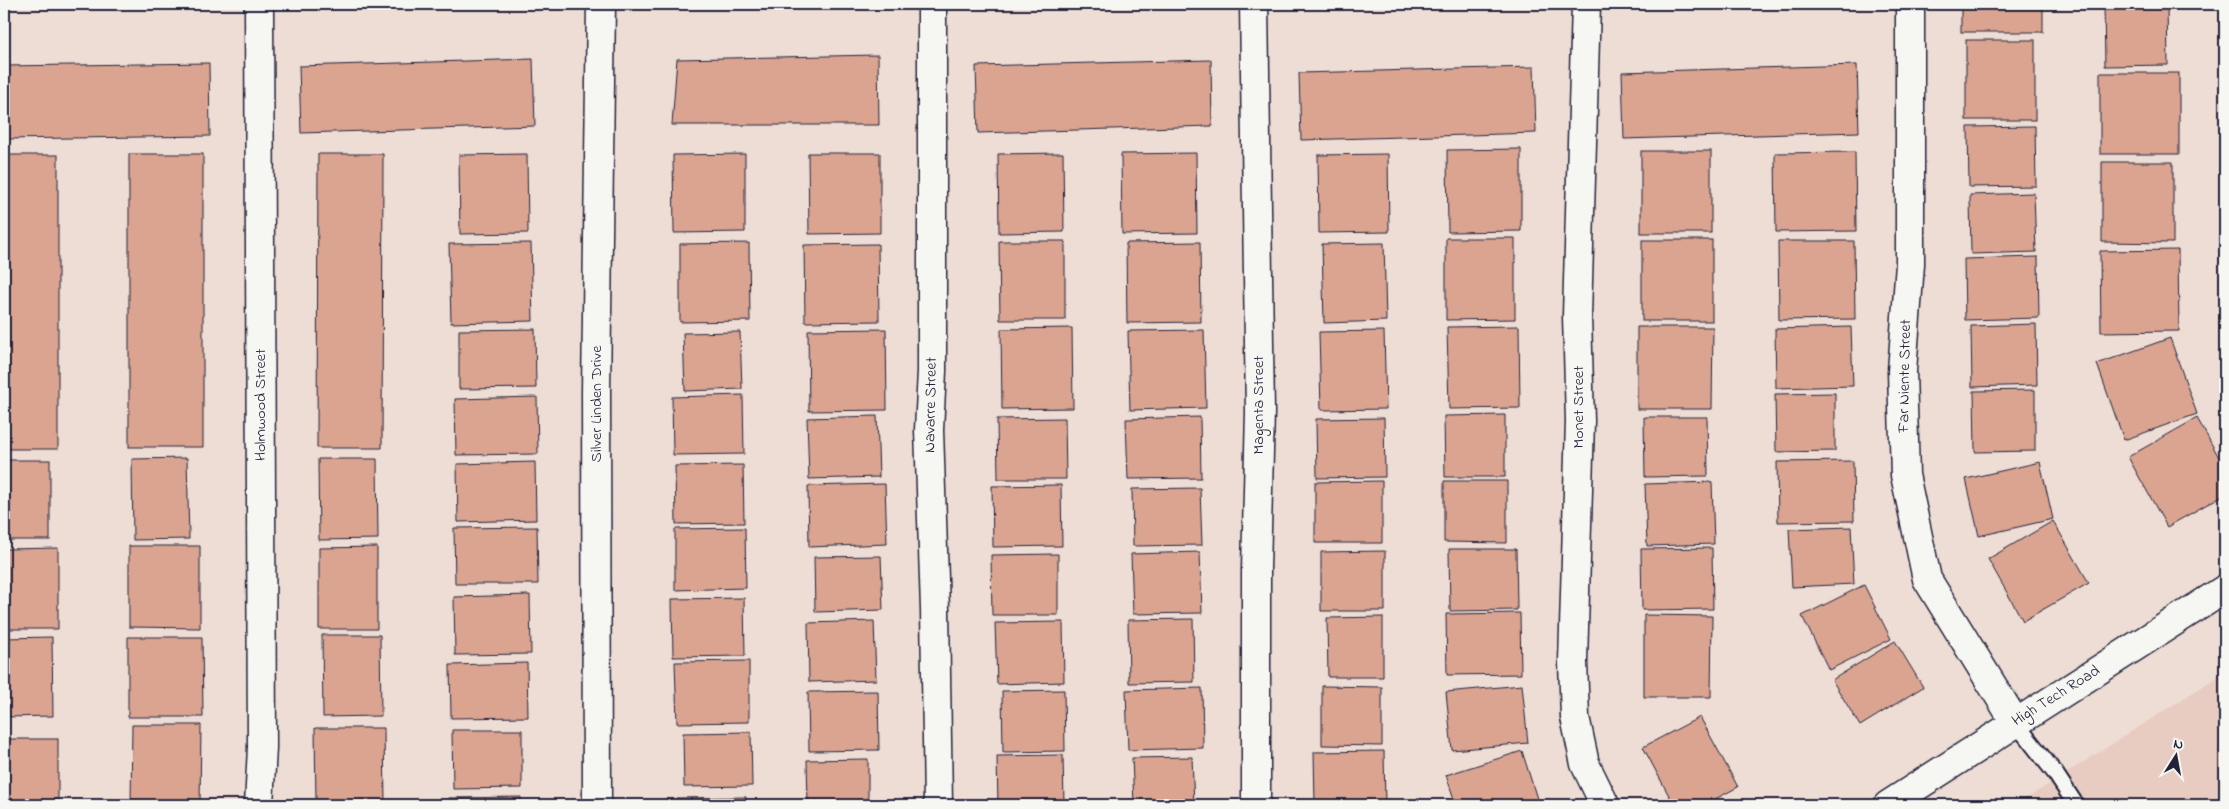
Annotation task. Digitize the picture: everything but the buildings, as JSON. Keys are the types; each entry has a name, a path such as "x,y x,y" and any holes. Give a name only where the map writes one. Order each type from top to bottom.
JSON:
{"street":[{"name":"Holmwood Street","path":"259,4 262,747 259,805"},
{"name":"Silver Linden Drive","path":"597,805 596,393 601,4"},
{"name":"Navarre Street","path":"932,4 932,361 929,430 935,609 938,805"},
{"name":"Magenta Street","path":"1254,4 1260,412 1256,569 1256,805"},
{"name":"Monet Street","path":"1586,4 1577,316 1580,421 1573,662 1575,717 1585,764 1605,805"},
{"name":"Far Niente Street","path":"1910,4 1910,264 1902,371 1905,475 1927,579 2015,722"},
{"name":"High Tech Road","path":"1888,805 2225,589"}],"lane":[{"path":"2015,722 2055,773 2076,805"}],"shaded area":[{"path":"2225,672 2225,805 2016,805"}]}
